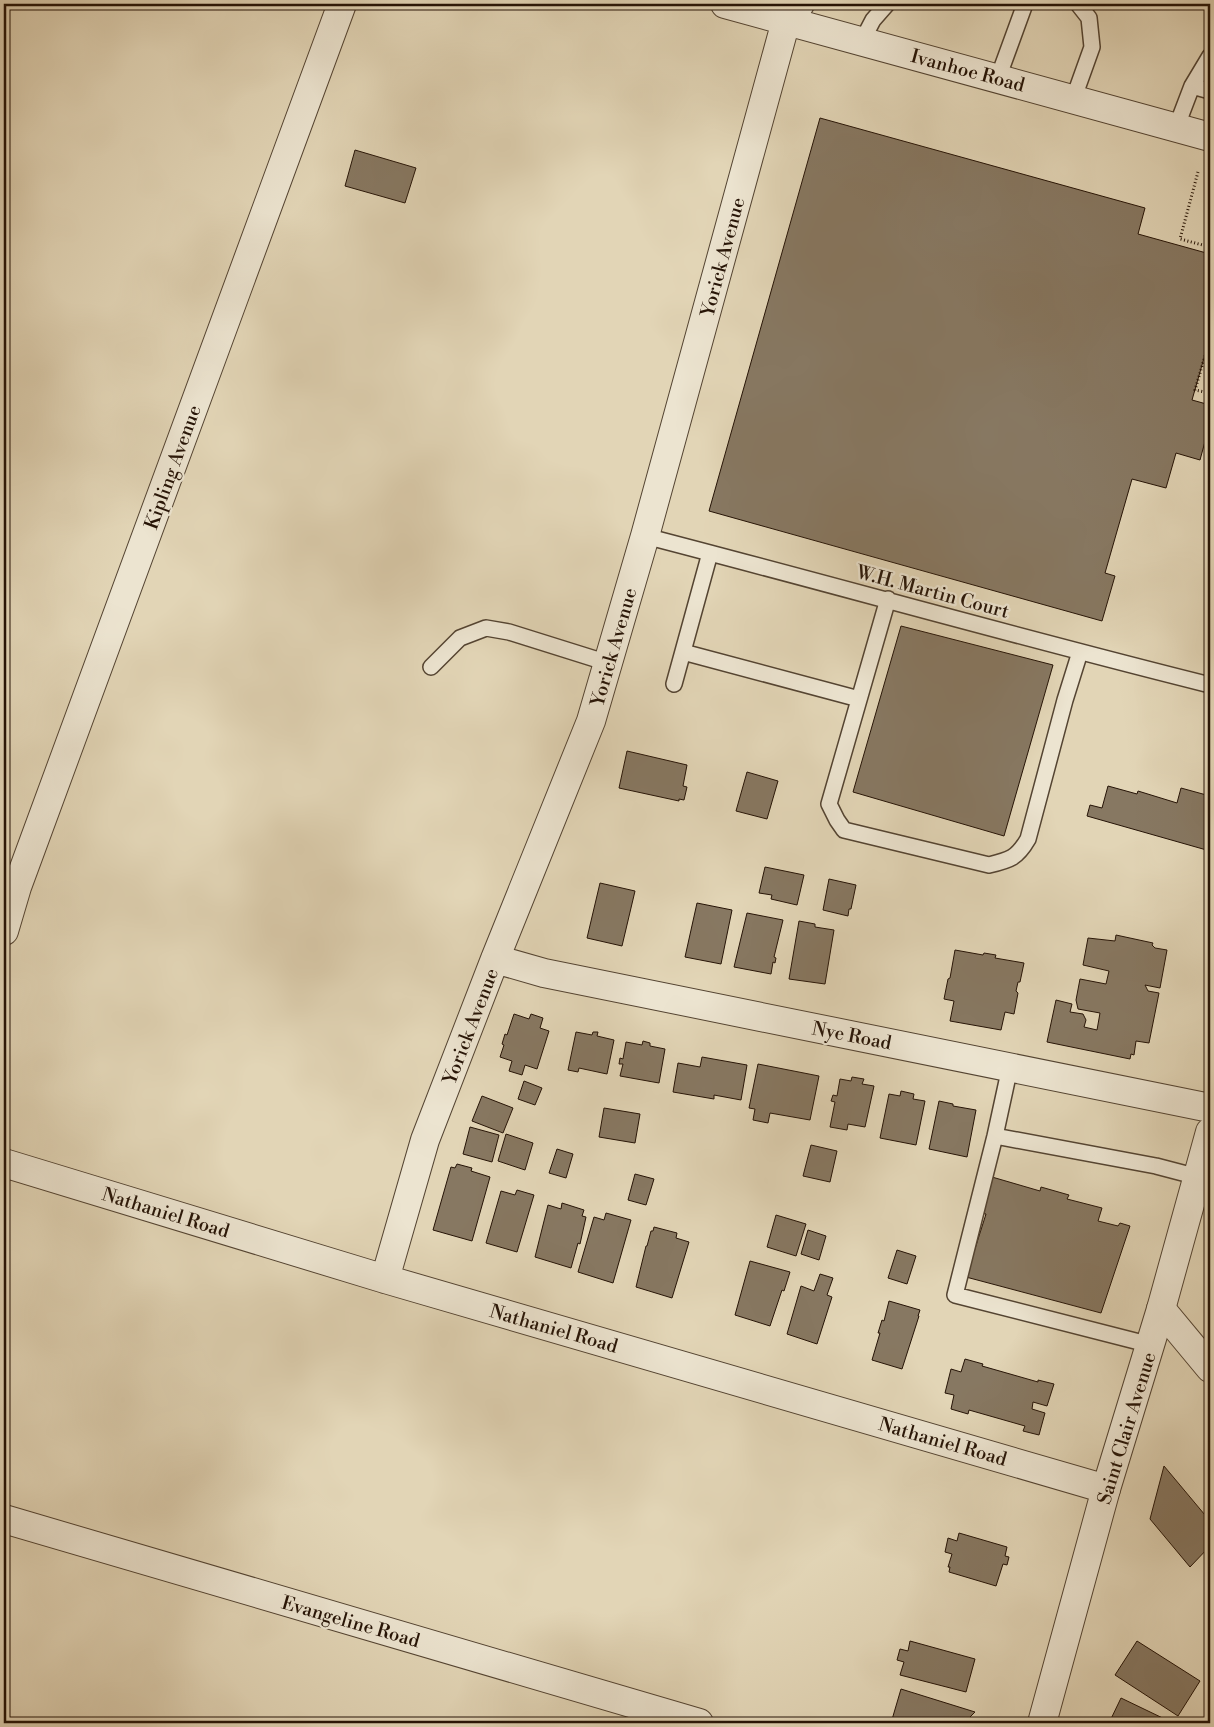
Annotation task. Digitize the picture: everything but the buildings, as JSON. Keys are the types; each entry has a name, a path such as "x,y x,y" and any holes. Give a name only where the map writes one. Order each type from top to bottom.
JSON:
{"street":[{"name":"Kipling Avenue","path":"4,931 17,887 342,4"},
{"name":"Ivanhoe Road","path":"725,4 793,12 862,41 1210,137"},
{"name":"Yorick Avenue","path":"385,1279 426,1140 495,959 591,721 793,12"},
{"name":"Nye Road","path":"495,959 544,973 1210,1108"},
{"name":"Saint Clair Avenue","path":"1042,1723 1106,1488 1151,1345 1210,1132"},
{"name":"Nathaniel Road","path":"4,1163 385,1279 1106,1488"},
{"path":"1161,1309 1210,1368"},
{"name":"Evangeline Road","path":"4,1519 699,1723"}],"lane":[{"path":"862,41 873,20 887,4"},
{"path":"998,78 1025,4"},
{"path":"1073,100 1092,47 1089,18 1078,4"},
{"path":"1176,128 1192,86 1210,56"},
{"path":"1192,86 1210,91"},
{"name":"W.H. Martin Court","path":"645,536 888,599 1080,652 1210,684"},
{"path":"674,684 710,553"},
{"path":"888,599 829,804 844,830 989,865 1006,861 1020,853 1028,839 1065,700 1080,652"},
{"path":"431,667 460,638 486,628 509,632 608,663"},
{"path":"683,652 859,698"},
{"path":"1010,1067 995,1136 955,1295 1151,1345"},
{"path":"995,1136 1156,1166 1198,1177"}],"path":[{"path":"1198,172 1180,239 1210,248"},
{"path":"1210,339 1195,390 1210,394"}]}
